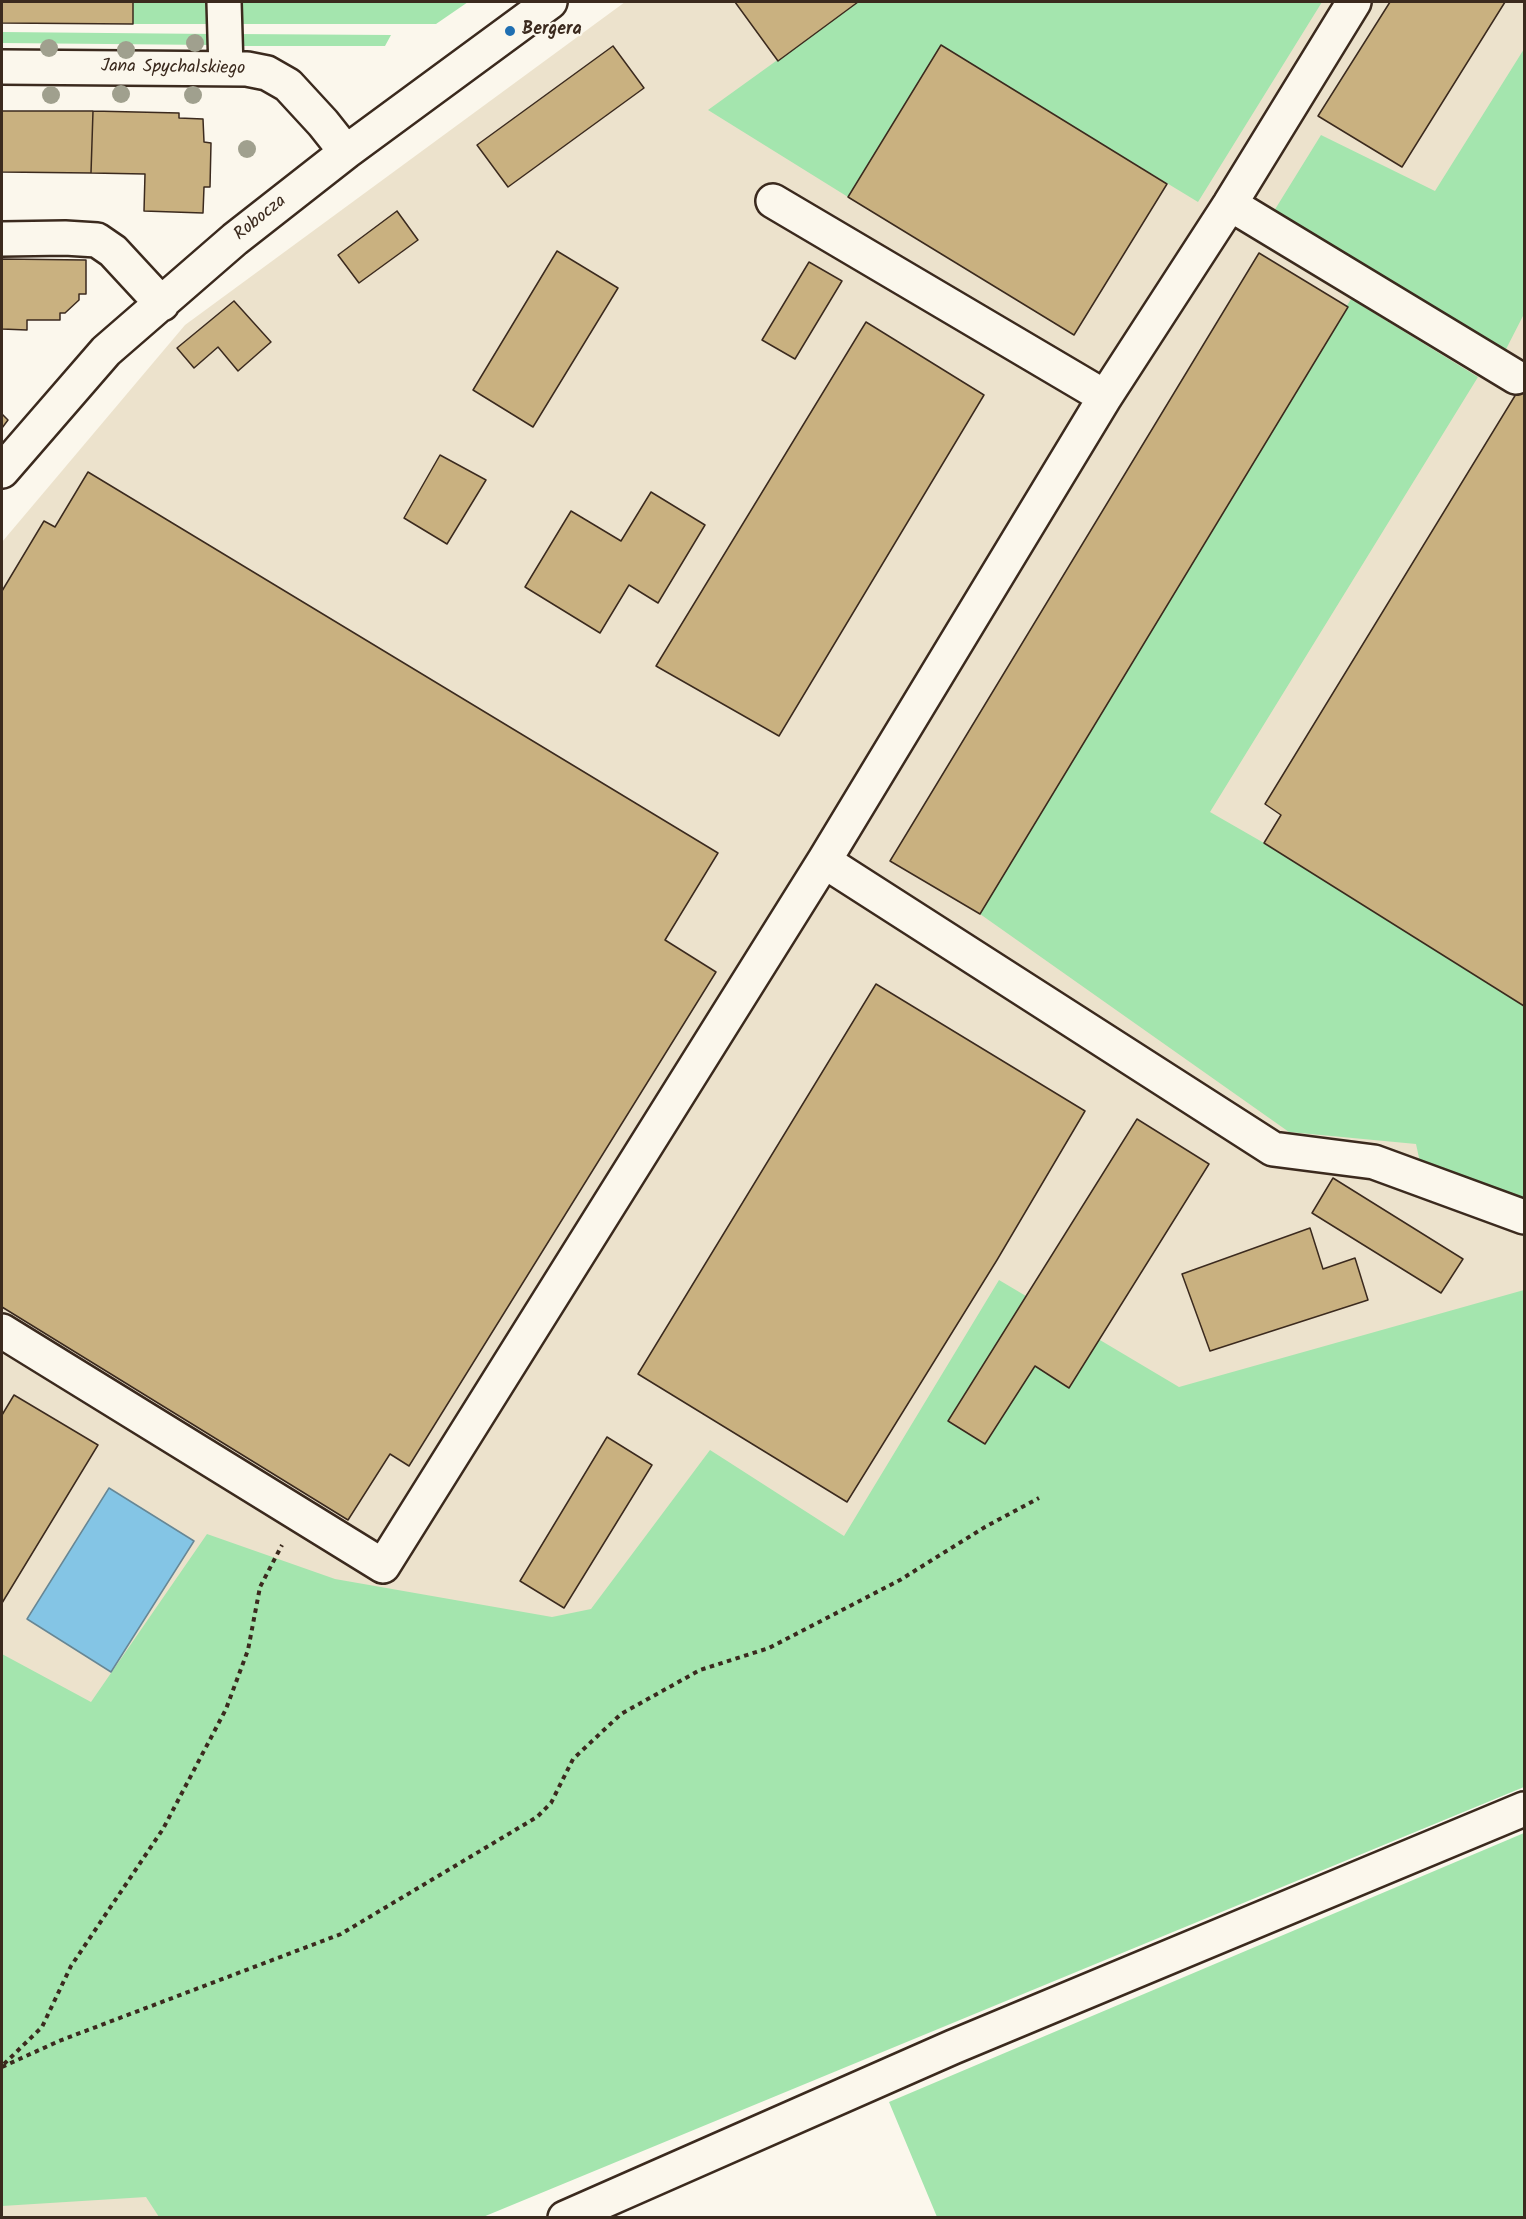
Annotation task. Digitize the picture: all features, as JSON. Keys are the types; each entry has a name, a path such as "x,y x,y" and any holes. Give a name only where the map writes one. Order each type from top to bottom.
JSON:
{"street":[{"path":"224,2 226,69"},
{"name":"Robocza","path":"2,471 106,351 235,239 346,152 550,2"},
{"path":"2,1332 383,1566 824,861 1105,397 1230,204 1354,2"},
{"name":"Jana Spychalskiego","path":"2,67 247,69 267,74 288,85 346,152"},
{"path":"773,201 1105,397"},
{"path":"1230,204 1516,377"},
{"path":"2,239 97,240 113,251 162,304"},
{"path":"824,861 1273,1149 1374,1162 1524,1217"},
{"path":"565,2217 953,2047 1524,1809"}],"path":[{"path":"2,2067 59,2041 340,1934 537,1817 551,1803 573,1759 621,1714 700,1670 769,1648 900,1580 985,1527 1039,1498"},
{"path":"2,2067 42,2027 71,1966 164,1829 226,1709 248,1650 260,1587 299,1514"}],"shaded area":[{"path":"625,2 1524,2 1524,1738 385,2218 2,2217 2,542 185,325"}],"green space":[{"path":"133,2 214,2 214,24 133,24"},
{"path":"237,2 468,2 436,24 237,24"},
{"path":"858,2 1322,2 1198,202 941,46 848,197 708,110"},
{"path":"2,32 214,34 212,45 2,43"},
{"path":"237,34 391,35 385,46 237,46"},
{"path":"1524,49 1524,314 1502,357 1274,211 1321,135 1435,191"},
{"path":"1351,299 1478,377 1210,812 1264,843 1524,1006 1524,1201 1421,1167 1416,1144 1289,1132 980,914"},
{"path":"999,1280 1179,1387 1524,1290 1524,1787 483,2217 159,2217 146,2197 2,2206 2,1654 91,1702 207,1534 335,1579 552,1617 591,1609 710,1450 844,1536"},
{"path":"1524,1833 1524,2217 937,2217 889,2102"}],"water":[{"path":"109,1488 194,1541 111,1672 27,1619"}],"building":[{"path":"2,2 133,2 133,24 2,23"},
{"path":"735,2 858,2 778,61"},
{"path":"1390,2 1505,2 1402,167 1318,116"},
{"path":"941,45 1167,184 1074,335 848,197"},
{"path":"613,46 644,88 508,187 477,145"},
{"path":"2,111 93,111 91,173 2,172"},
{"path":"93,111 179,113 179,118 203,119 204,142 211,143 210,187 204,187 203,213 144,211 145,174 91,173"},
{"path":"397,211 418,240 359,283 338,255"},
{"path":"557,251 618,288 533,427 473,390"},
{"path":"1259,253 1348,307 980,914 890,861"},
{"path":"2,259 86,260 86,294 79,294 79,300 65,313 60,313 60,320 27,320 27,330 2,329"},
{"path":"809,262 842,281 795,359 762,340"},
{"path":"234,301 271,342 238,371 218,347 194,368 177,348"},
{"path":"866,322 984,395 779,736 656,666"},
{"path":"1524,381 1524,1006 1264,843 1281,815 1265,804"},
{"path":"2,414 8,420 2,428"},
{"path":"440,455 486,480 447,544 404,518"},
{"path":"88,472 718,853 665,940 716,972 409,1466 390,1454 348,1520 2,1307 2,591 44,521 55,527"},
{"path":"651,492 705,525 658,603 629,585 600,633 525,587 571,511 621,541"},
{"path":"876,984 1085,1111 997,1260 847,1502 638,1374"},
{"path":"1137,1119 1209,1164 1069,1388 1035,1366 985,1444 948,1421"},
{"path":"1333,1178 1463,1259 1441,1293 1312,1213"},
{"path":"1310,1228 1323,1269 1355,1258 1368,1300 1210,1351 1182,1274"},
{"path":"14,1395 98,1445 2,1603 2,1415"},
{"path":"607,1437 652,1465 564,1608 520,1581"}],"place":[{"name":"Bergera","path":"510,31"}]}
